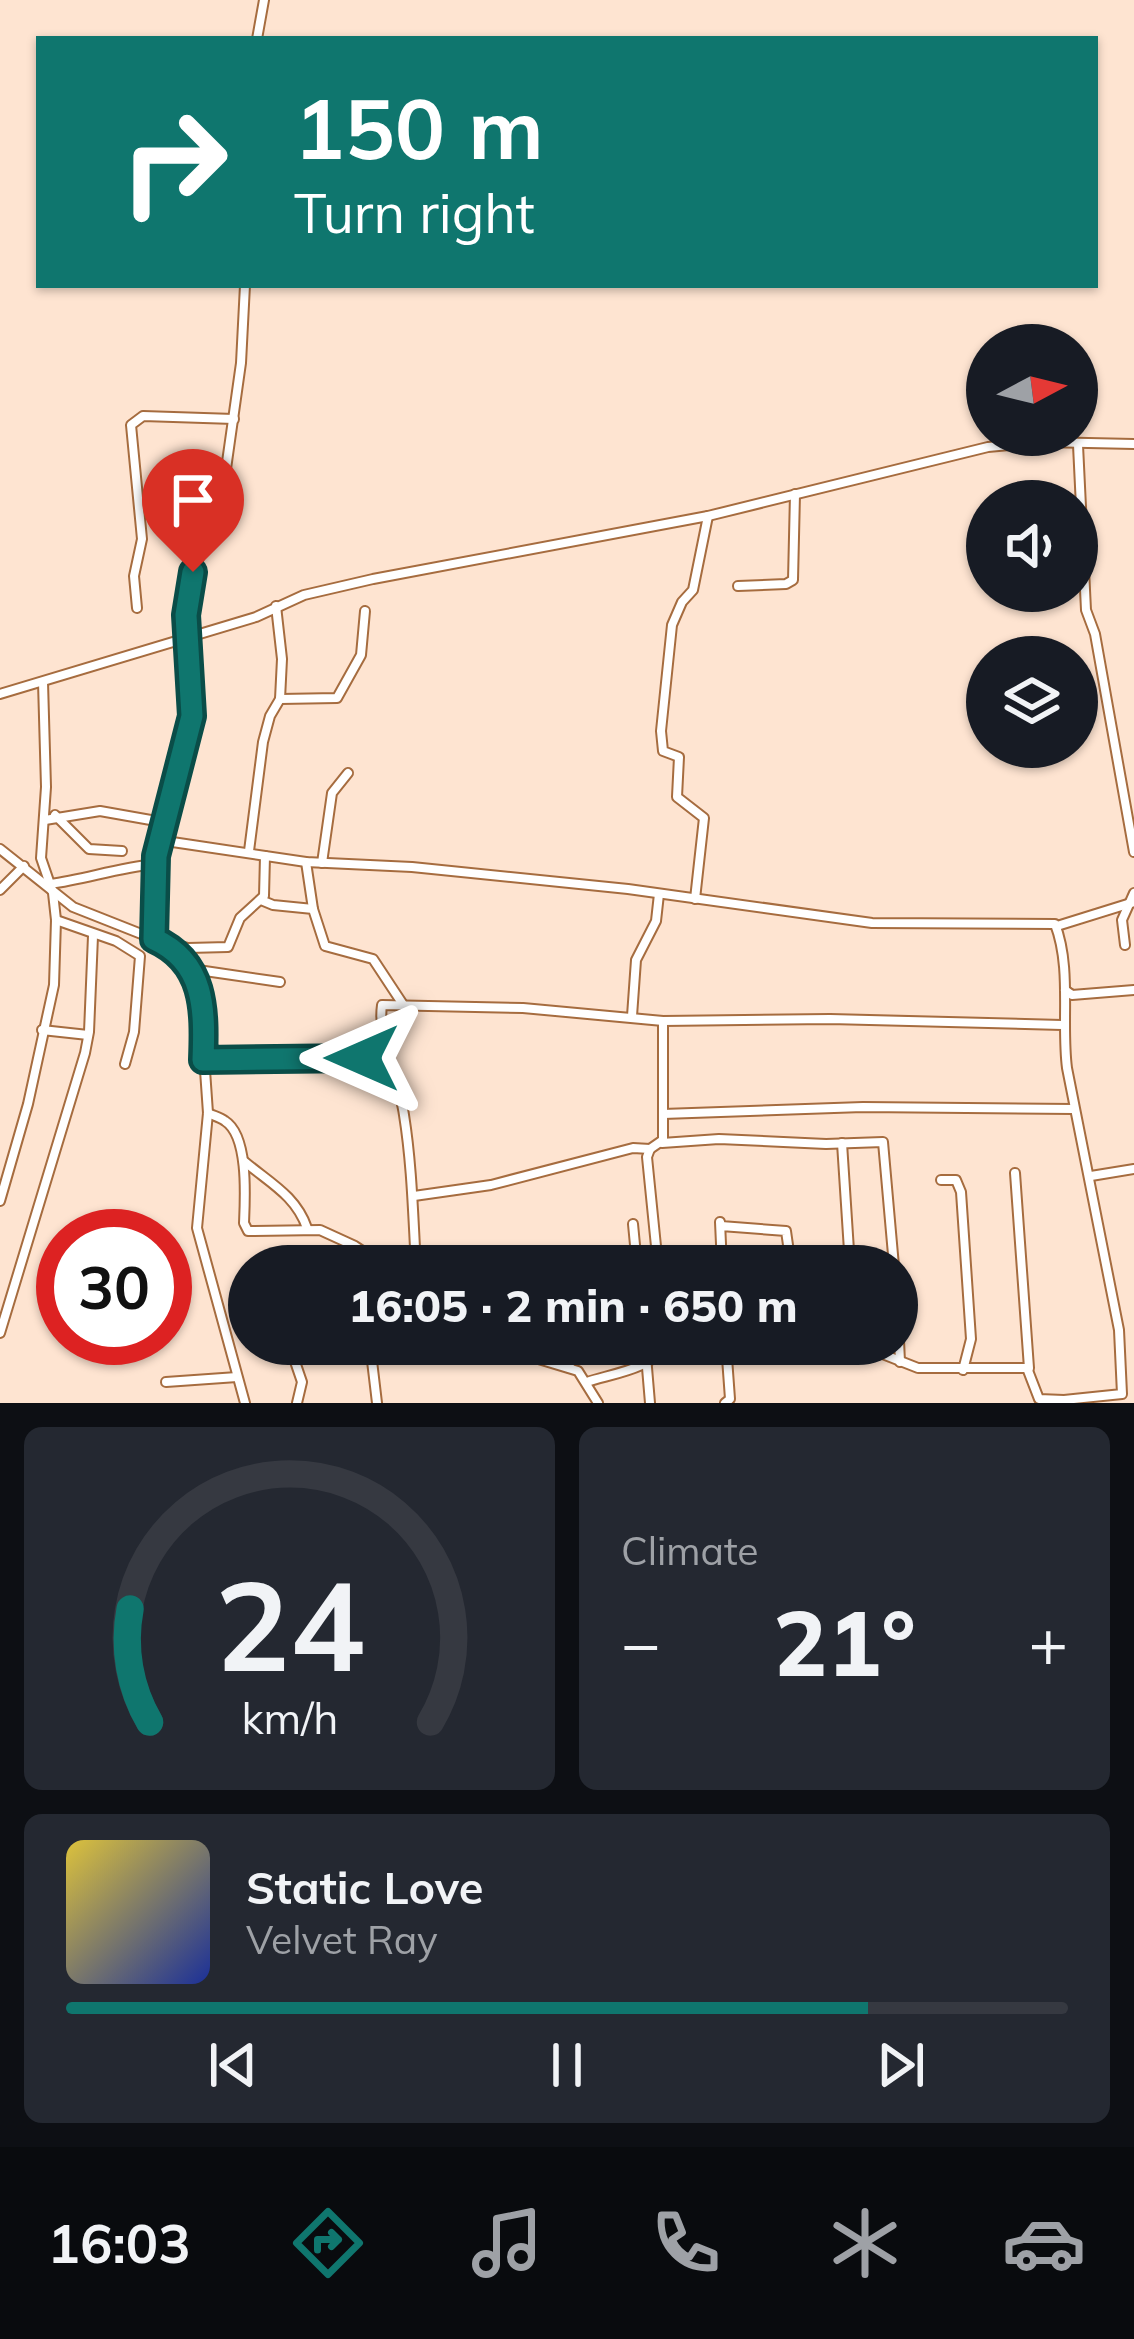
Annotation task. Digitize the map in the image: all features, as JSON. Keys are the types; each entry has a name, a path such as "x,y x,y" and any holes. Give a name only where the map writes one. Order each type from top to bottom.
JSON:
{"street":[{"path":"258,36 264,0"},
{"path":"154,939 155,864 162,822 191,723 188,586 220,495 234,419 245,288"},
{"path":"137,608 134,576 142,538 130,425 143,416 234,419"},
{"path":"1098,445 1134,444"},
{"path":"0,694 256,617 304,595 708,516 966,452"},
{"path":"1079,456 1086,610 1095,634 1134,852"},
{"path":"738,586 793,580 795,494"},
{"path":"694,899 704,818 676,797 679,757 661,746 672,626 693,590 708,516"},
{"path":"249,850 263,742 280,699 282,659 276,606"},
{"path":"280,699 337,698 361,655 365,611"},
{"path":"0,1201 53,990 56,920 41,857 43,682"},
{"path":"322,863 332,793 348,773"},
{"path":"44,815 100,811 162,822"},
{"path":"56,815 88,849 122,851"},
{"path":"159,840 306,862 412,867 872,923 1047,922 1057,926 1133,899"},
{"path":"0,849 88,915 188,947 228,947 240,918 261,899 266,886 265,856"},
{"path":"306,862 313,910 325,946 373,958 404,1006"},
{"path":"51,889 91,873 155,864"},
{"path":"0,890 24,866"},
{"path":"632,1016 636,960 656,921 659,894"},
{"path":"261,899 313,910"},
{"path":"1126,945 1122,920 1133,899"},
{"path":"56,920 116,941 141,958 134,1032 125,1064"},
{"path":"1016,1173 1029,1370 1036,1397 1064,1402 1122,1399 1119,1330 1074,1109 1062,1024 1064,988 1057,926"},
{"path":"0,1333 88,1035 93,936"},
{"path":"170,945 189,965 198,984"},
{"path":"188,947 198,970 208,1113 197,1228 245,1403"},
{"path":"198,970 280,982"},
{"path":"1064,988 1070,994 1134,990"},
{"path":"415,1245 404,1111 381,1006 523,1008 663,1022 830,1019 1062,1024"},
{"path":"662,1143 663,1022"},
{"path":"42,1030 88,1035"},
{"path":"203,1060 389,1058"},
{"path":"663,1114 863,1107 1074,1109"},
{"path":"208,1113 230,1124 244,1161 246,1229 254,1233 307,1228 351,1245"},
{"path":"656,1245 650,1150 662,1143 719,1139 884,1143 892,1245"},
{"path":"842,1142 849,1245"},
{"path":"414,1196 491,1185 633,1148 650,1150"},
{"path":"244,1161 286,1194 299,1208 307,1228"},
{"path":"1090,1177 1134,1169"},
{"path":"941,1180 956,1180 962,1192 971,1339 963,1370"},
{"path":"721,1245 720,1222 721,1226 786,1231 788,1245"},
{"path":"633,1224 635,1245"},
{"path":"296,1365 302,1382 298,1403"},
{"path":"372,1365 377,1403"},
{"path":"560,1365 586,1382 598,1403"},
{"path":"586,1382 637,1365"},
{"path":"646,1365 650,1403"},
{"path":"725,1403 730,1399 728,1365"},
{"path":"918,1365 1029,1370"},
{"path":"1123,1376 1134,1375"},
{"path":"166,1382 237,1377"}],"route":[{"path":"193,572 186,600 192,716 156,856 154,939 184,958 198,984 203,1060 362,1058"}]}
